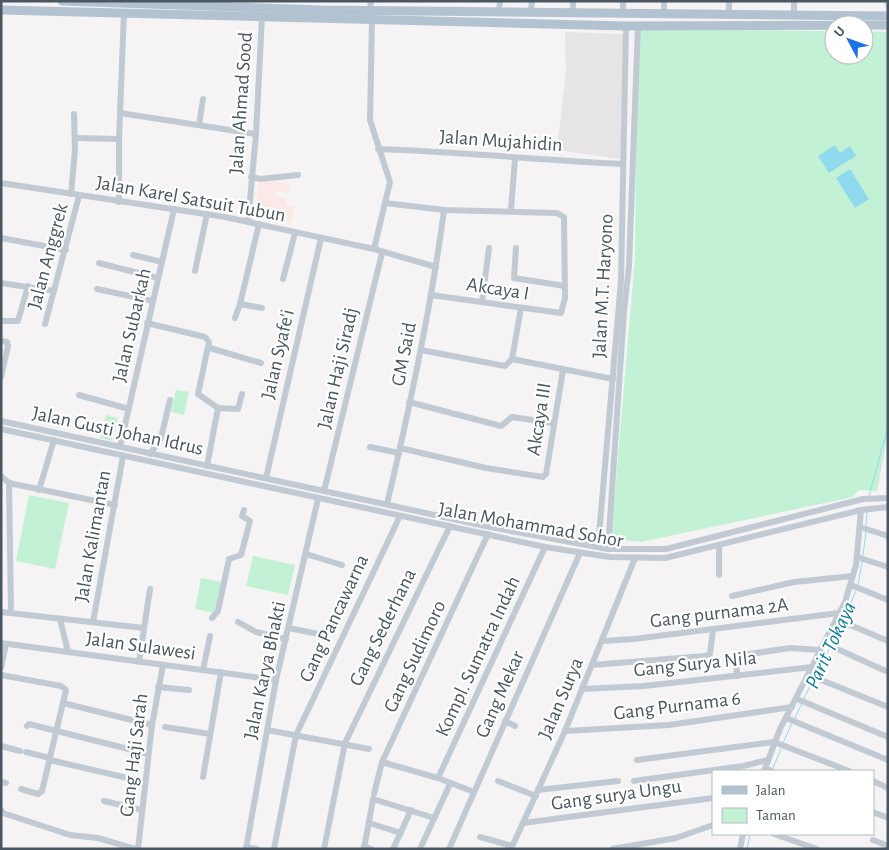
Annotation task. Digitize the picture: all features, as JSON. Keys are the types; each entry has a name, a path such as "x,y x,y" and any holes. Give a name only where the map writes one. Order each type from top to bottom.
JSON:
{"main road":[{"path":"62,1 180,4 223,8 262,17 371,10 794,15 886,20"},
{"path":"78,2 78,12"},
{"path":"1,10 124,12 323,5 453,22 626,26 886,20"},
{"path":"453,22 454,11"},
{"path":"716,14 716,24"}],"street":[{"path":"499,12 500,1"},
{"path":"531,12 532,1"},
{"path":"573,1 573,11"},
{"path":"623,1 623,12"},
{"path":"664,1 664,13"},
{"path":"729,1 729,14"},
{"path":"794,1 794,15"},
{"path":"371,10 370,120 390,182 374,249"},
{"path":"119,202 119,139 124,12"},
{"name":"Jalan Ahmad Sood","path":"248,222 256,134 262,17"},
{"path":"612,430 619,339 630,266 638,25"},
{"name":"Jalan M.T. Haryono","path":"598,548 607,504 613,379 619,339 626,26"},
{"path":"199,125 202,100"},
{"path":"120,113 256,134"},
{"path":"71,194 74,114"},
{"path":"625,126 634,125"},
{"path":"74,138 119,139"},
{"name":"Jalan Mujahidin","path":"378,149 478,153 514,158 622,164"},
{"path":"511,210 514,158"},
{"path":"251,177 260,179 298,175"},
{"name":"Jalan Karel Satsuit Tubun","path":"1,183 207,214 259,224 374,249 382,253 436,267"},
{"name":"Jalan Anggrek","path":"45,324 79,196"},
{"path":"622,198 632,198"},
{"path":"385,203 444,210 511,210 557,213 564,217 565,286 514,278 516,248"},
{"name":"Jalan Subarkah","path":"120,447 174,209"},
{"name":"GM Said","path":"387,504 421,350 444,210"},
{"path":"195,271 207,214"},
{"path":"235,318 259,224"},
{"path":"283,278 295,233"},
{"path":"1,238 66,250"},
{"name":"Jalan Syafe'i","path":"266,478 321,238"},
{"path":"482,302 489,248"},
{"name":"Jalan Haji Siradj","path":"324,491 382,253"},
{"path":"133,255 162,262"},
{"path":"99,263 158,278"},
{"path":"1,283 54,291"},
{"path":"1,321 20,320 28,286"},
{"name":"Akcaya I","path":"431,295 560,314 564,306 565,286"},
{"path":"97,288 153,301"},
{"path":"240,304 262,308"},
{"path":"421,350 502,368 508,365 512,359 521,308"},
{"path":"147,323 204,337 209,342 210,348 198,394 218,408 238,409 242,394"},
{"path":"1,341 7,342 8,346 1,377"},
{"path":"210,348 260,363"},
{"path":"512,359 613,379"},
{"name":"Akcaya III","path":"400,450 518,474 543,477 546,474 563,370"},
{"path":"79,396 129,409"},
{"path":"150,454 161,438 170,400"},
{"path":"410,402 502,426 512,416 553,423"},
{"path":"207,466 218,408"},
{"name":"Jalan Gusti Johan Idrus","path":"1,421 228,470"},
{"path":"22,434 24,426"},
{"name":"Jalan Gusti Johan Idrus","path":"1,429 226,479"},
{"path":"39,490 54,440"},
{"path":"370,447 400,450"},
{"name":"Jalan Kalimantan","path":"93,622 123,456"},
{"path":"226,479 228,470"},
{"name":"Jalan Mohammad Sohor","path":"228,470 598,548 666,549 863,500 888,498"},
{"path":"1,476 9,483 115,505"},
{"name":"Jalan Mohammad Sohor","path":"226,479 545,547 580,553 635,558 665,558 862,510 888,507"},
{"path":"9,483 11,613"},
{"path":"356,507 357,498"},
{"name":"Jalan Karya Bhakti","path":"246,848 276,680 318,499"},
{"path":"607,504 608,548"},
{"path":"212,618 218,611 230,558 238,558 241,555 250,520 242,516 244,510"},
{"path":"767,770 768,760 792,707 813,677 812,667 821,650 829,645 838,618 853,586 853,576 862,558 865,528 862,510"},
{"name":"Gang Pancawarna","path":"274,849 296,735 400,516"},
{"name":"Gang Sederhana","path":"324,849 344,743 450,526"},
{"path":"761,526 763,534"},
{"path":"865,528 888,536"},
{"path":"518,541 520,533"},
{"name":"Gang Sudimoro","path":"364,848 373,796 382,762 488,534"},
{"path":"719,575 720,546"},
{"name":"Kompl. Sumatra Indah","path":"438,778 545,547"},
{"path":"665,558 666,549"},
{"name":"Gang Mekar","path":"449,849 580,553"},
{"path":"306,554 342,565"},
{"name":"Jalan Surya","path":"511,847 565,731 635,558"},
{"path":"862,558 888,568"},
{"path":"732,596 794,582 853,576"},
{"path":"853,586 888,600"},
{"path":"139,662 150,590"},
{"path":"1,612 144,628"},
{"path":"838,618 888,641"},
{"name":"Gang purnama 2A","path":"603,641 838,618"},
{"path":"60,619 68,652"},
{"path":"238,622 256,632 286,639"},
{"path":"288,628 324,635"},
{"path":"592,664 705,656 710,654 713,630"},
{"path":"204,670 210,636"},
{"path":"1,668 4,643"},
{"name":"Jalan Sulawesi","path":"4,643 276,680"},
{"path":"829,645 888,672"},
{"path":"737,676 736,656 790,648 821,650"},
{"name":"Gang Haji Sarah","path":"136,849 152,725 163,665"},
{"name":"Gang Surya Nila","path":"582,689 644,686 812,667"},
{"path":"204,777 221,672"},
{"path":"1,675 61,686 66,690 40,793 21,788"},
{"path":"813,677 888,707"},
{"path":"158,687 190,690"},
{"path":"798,699 888,737"},
{"path":"63,703 152,725"},
{"name":"Gang Purnama 6","path":"565,731 669,726 792,707"},
{"path":"787,719 888,760"},
{"path":"505,721 515,726"},
{"path":"27,726 29,724 56,730 148,754"},
{"path":"165,728 210,734"},
{"path":"267,730 369,749"},
{"path":"637,760 776,742 847,770"},
{"path":"1,746 145,782"},
{"path":"716,770 768,760"},
{"path":"382,762 438,778 474,792"},
{"path":"634,782 712,771"},
{"path":"498,781 537,793 618,781"},
{"path":"874,782 888,788"},
{"path":"420,849 450,784"},
{"path":"373,796 434,818"},
{"name":"Gang surya Ungu","path":"523,823 712,798"},
{"path":"104,801 142,810"},
{"path":"393,849 411,810"},
{"path":"874,812 888,818"},
{"path":"2,815 70,834 98,838 136,849"},
{"path":"369,823 400,833"},
{"path":"612,849 676,838 712,826"},
{"path":"740,849 743,835"},
{"path":"777,835 817,849"},
{"path":"480,837 511,847"},
{"path":"873,840 888,846"},
{"path":"246,848 256,849"},
{"path":"364,848 371,849"}],"shaded area":[{"path":"565,32 624,34 621,159 557,150 566,73"},
{"path":"260,180 273,183 273,180 290,186 289,193 276,191 275,196 286,198 285,205 294,207 291,223 287,222 287,218 254,212"}],"green space":[{"path":"637,29 824,31 824,65 874,65 874,31 888,32 888,433 877,491 859,490 853,497 641,542 611,539 635,258"},
{"path":"176,390 189,392 184,415 171,412"},
{"path":"106,415 118,418 112,441 100,438"},
{"path":"29,495 69,503 55,569 16,561"},
{"path":"253,556 295,565 288,595 246,586"},
{"path":"201,578 222,582 216,613 195,609"}],"water":[{"path":"835,145 840,153 850,146 856,156 829,173 818,156"},
{"path":"850,169 869,199 855,208 836,178"}],"waterway":[{"name":"Parit Tokaya","path":"884,1 888,11"},
{"name":"Parit Tokaya","path":"869,496 888,426"},
{"name":"Parit Tokaya","path":"866,525 867,512"},
{"name":"Parit Tokaya","path":"863,555 866,532"},
{"name":"Parit Tokaya","path":"858,585 862,562"},
{"name":"Parit Tokaya","path":"844,619 856,591"},
{"name":"Parit Tokaya","path":"831,644 841,625"},
{"name":"Parit Tokaya","path":"816,675 830,647"},
{"name":"Parit Tokaya","path":"803,700 814,679"},
{"name":"Parit Tokaya","path":"795,718 802,703"},
{"name":"Parit Tokaya","path":"783,743 792,723"},
{"name":"Parit Tokaya","path":"773,768 781,749"},
{"name":"Parit Tokaya","path":"747,849 750,835"}]}
